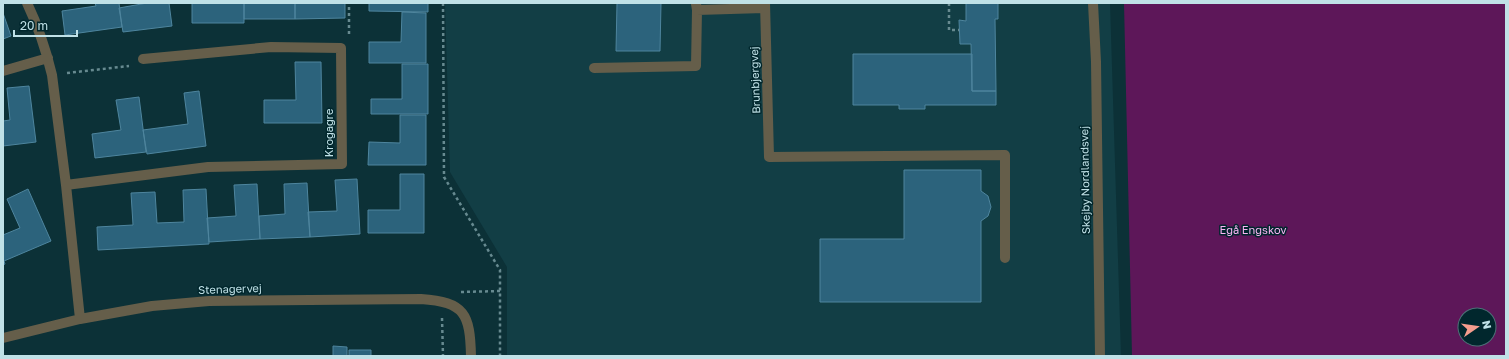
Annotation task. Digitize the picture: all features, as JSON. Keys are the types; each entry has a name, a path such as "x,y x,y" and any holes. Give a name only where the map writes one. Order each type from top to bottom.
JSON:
{"street":[{"path":"27,3 36,22 52,75 66,185 80,319"},
{"name":"Skejby Nordlandsvej","path":"1093,3 1096,62 1100,356"},
{"path":"594,68 696,66 696,6 765,5"},
{"name":"Brunbjergvej","path":"765,5 769,157 1005,155 1005,258"},
{"path":"144,59 271,47 341,48"},
{"name":"Krogagre","path":"66,185 208,167 342,164 341,48"},
{"path":"3,72 48,58"},
{"name":"Stenagervej","path":"3,338 80,319 152,306 237,300 421,299 450,304 460,310 465,316 469,325 471,356"}],"path":[{"path":"341,48 348,38 349,3"},
{"path":"443,3 444,177 500,270 500,356"},
{"path":"949,3 949,30 959,30"},
{"path":"52,75 144,64 144,59"}],"shaded area":[{"path":"445,3 1110,3 1121,356 507,356 507,267 450,172"}],"green space":[{"name":"Egå Engskov","path":"1124,3 1506,3 1506,356 1132,356"}],"building":[{"path":"95,3 119,3 122,27 65,35 62,11 96,6"},
{"path":"147,3 169,3 172,26 123,32 119,8"},
{"path":"192,3 244,3 244,23 192,23"},
{"path":"244,3 295,3 295,19 244,19"},
{"path":"295,3 345,3 345,18 295,19"},
{"path":"369,3 428,3 428,12 369,11"},
{"path":"617,3 661,3 660,51 616,51"},
{"path":"966,3 998,3 998,19 995,19 996,91 972,91 971,44 960,44 959,20 966,21"},
{"path":"402,12 426,13 426,63 369,63 369,42 401,42"},
{"path":"3,13 11,36 3,39"},
{"path":"853,54 972,54 972,91 996,91 996,105 925,105 925,109 899,109 899,105 853,105"},
{"path":"295,62 321,62 322,123 264,123 264,100 296,100"},
{"path":"402,64 428,64 428,114 371,114 371,99 402,99"},
{"path":"29,86 36,142 3,146 3,121 10,120 7,88"},
{"path":"199,91 206,146 147,154 143,130 188,124 184,93"},
{"path":"139,97 146,152 95,158 92,134 121,130 116,100"},
{"path":"400,115 426,115 426,165 368,165 369,142 400,143"},
{"path":"904,170 981,170 981,191 988,196 991,207 988,216 981,221 981,302 820,302 820,239 904,239"},
{"path":"400,174 424,174 424,233 368,233 368,210 400,210"},
{"path":"357,179 360,234 310,237 308,212 337,211 335,180"},
{"path":"307,183 310,237 260,239 259,216 285,214 284,184"},
{"path":"257,184 260,239 209,242 207,218 236,216 234,185"},
{"path":"28,189 51,241 4,261 5,264 3,265 3,235 20,228 7,199"},
{"path":"206,189 209,244 98,250 97,227 133,225 131,193 155,192 157,223 184,222 183,190"},
{"path":"333,346 347,347 347,356 333,356"},
{"path":"349,350 371,350 371,356 349,356"}]}
